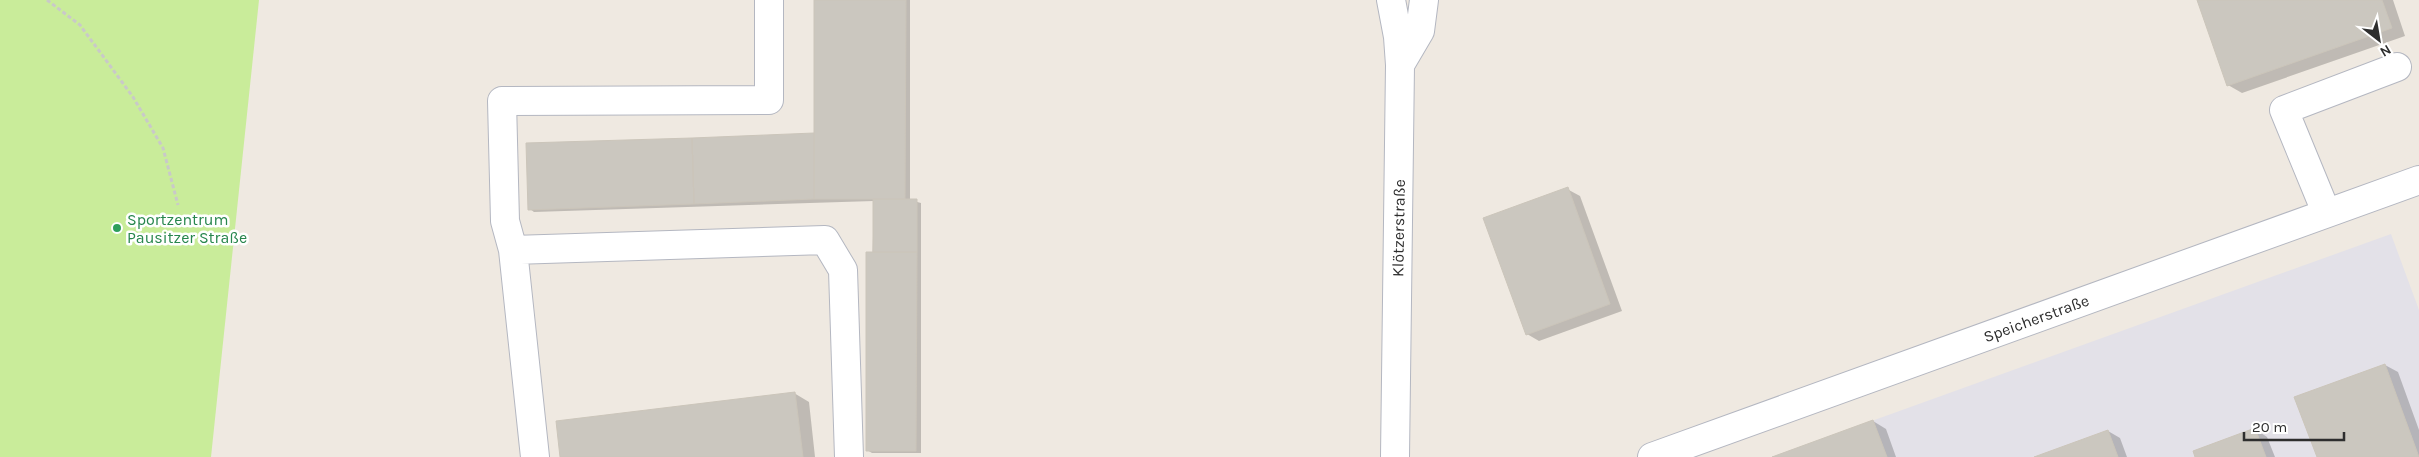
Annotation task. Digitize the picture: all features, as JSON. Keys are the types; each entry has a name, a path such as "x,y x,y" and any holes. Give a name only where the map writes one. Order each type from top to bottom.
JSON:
{"street":[{"path":"534,457 513,250 505,221 502,101 769,100 769,0"},
{"name":"Klötzerstraße","path":"1391,0 1398,37 1400,65 1396,457"},
{"path":"1400,65 1420,30 1424,0"},
{"path":"2326,212 2284,110 2397,67"},
{"name":"Speicherstraße","path":"1652,457 2419,180"},
{"path":"513,250 824,240 843,270 848,457"}],"path":[{"path":"47,0 80,26 133,97 163,148 178,205"}],"shaded area":[{"path":"2391,234 2419,310 2419,457 1772,457"}],"green space":[{"name":"Sportzentrum Pausitzer Straße","path":"0,0 259,0 211,457 0,457"}],"building":[{"path":"814,0 906,0 905,199 814,199"},
{"path":"2197,0 2382,0 2392,28 2227,86"},
{"path":"814,133 814,199 694,204 692,138"},
{"path":"692,138 694,204 528,210 526,143"},
{"path":"1568,187 1610,304 1526,335 1483,218"},
{"path":"873,199 917,199 917,252 873,252"},
{"path":"866,252 917,252 916,451 866,451"},
{"path":"2385,364 2419,457 2317,457 2294,397"},
{"path":"795,392 803,457 560,457 556,421"},
{"path":"1873,420 1887,457 1772,457"},
{"path":"2255,428 2266,457 2195,457 2193,451"},
{"path":"2108,430 2118,457 2034,457"}],"place":[{"name":"Sportzentrum Pausitzer Straße","path":"117,228"}]}
